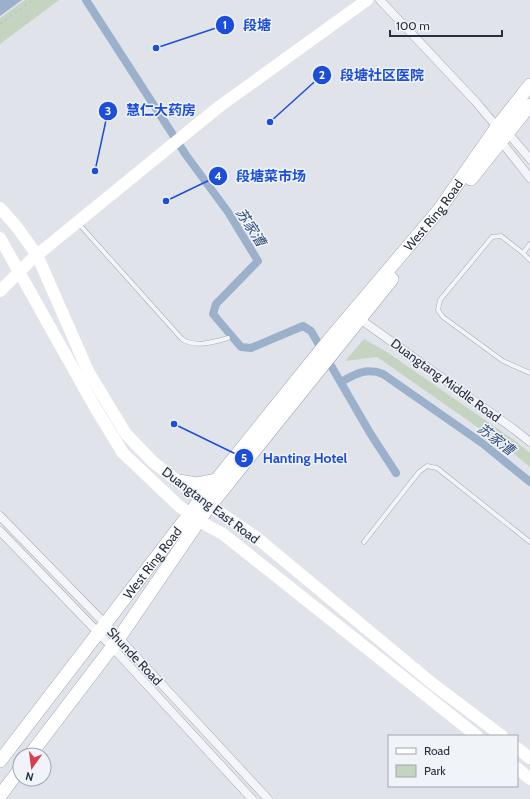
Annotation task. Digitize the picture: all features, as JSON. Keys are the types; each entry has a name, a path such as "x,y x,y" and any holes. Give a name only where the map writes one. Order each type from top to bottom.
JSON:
{"main road":[{"path":"0,291 37,255 220,106 367,0"},
{"name":"West Ring Road","path":"333,344 360,319 502,134 530,85"},
{"name":"West Ring Road","path":"333,344 439,210 502,134 530,105"},
{"name":"Duangtang East Road","path":"0,208 16,226 37,255 88,371 126,434 153,462 256,537 433,684 501,735"},
{"name":"Duangtang East Road","path":"0,238 96,409 123,453 194,518 223,534 476,735"},
{"path":"311,372 333,344"},
{"name":"West Ring Road","path":"206,502 216,480 311,372"},
{"name":"West Ring Road","path":"0,761 102,629 194,518 311,372"},
{"path":"179,481 196,484 216,480"},
{"name":"West Ring Road","path":"36,747 115,642 194,518"},
{"path":"518,749 530,758"},
{"path":"518,769 530,779"},
{"path":"0,796 12,780"}],"street":[{"path":"380,0 476,102 502,134 530,178"},
{"path":"502,134 530,159"},
{"name":"Duangtang Middle Road","path":"360,319 530,442"},
{"name":"Shunde Road","path":"0,516 102,629"},
{"name":"Shunde Road","path":"0,531 102,629 268,799"},
{"name":"Shunde Road","path":"115,642 252,799"}],"lane":[{"path":"77,222 182,339 191,343 210,343 228,338"},
{"path":"530,260 501,236 492,237 440,300 438,310 443,317 503,361 530,373"},
{"path":"523,253 530,244"},
{"path":"364,542 419,472 427,466 437,468 530,542"}],"path":[{"path":"0,24 33,0"}],"green space":[{"path":"25,0 59,0 0,44 0,18"},
{"path":"364,339 387,352 514,440 530,453 530,467 503,445 377,357 345,361"}],"water":[{"path":"0,0 22,0 0,16"}],"waterway":[{"name":"苏家漕","path":"86,0 186,155 228,212 258,261 216,304 213,314 241,347 251,348 303,326 311,331 370,433 396,473"},
{"name":"苏家漕","path":"341,382 356,374 366,371 383,374 482,443 530,482"}],"place":[{"name":"段塘","path":"156,48"},
{"name":"段塘社区医院","path":"270,122"},
{"name":"慧仁大药房","path":"95,171"},
{"name":"段塘菜市场","path":"166,201"},
{"name":"Hanting Hotel","path":"174,424"}]}
